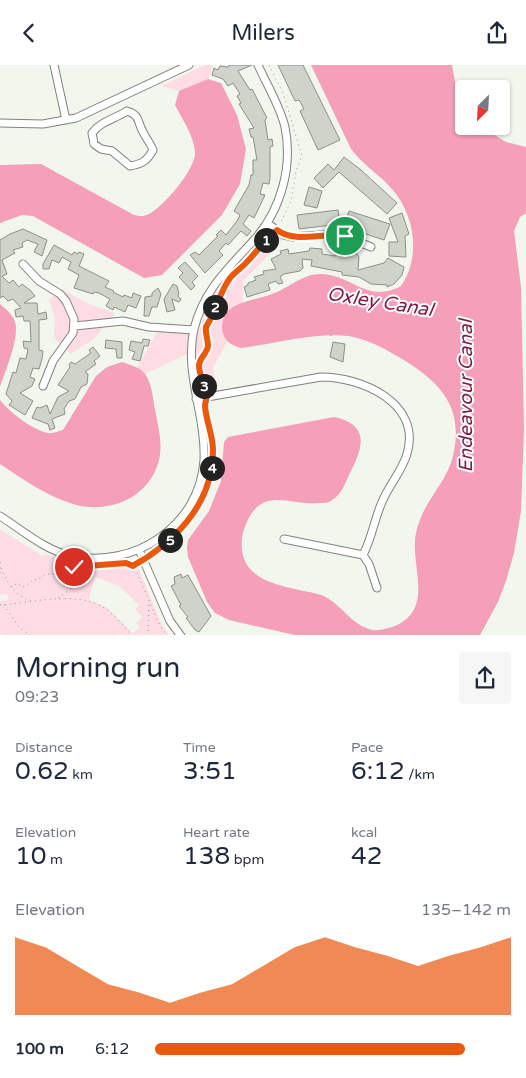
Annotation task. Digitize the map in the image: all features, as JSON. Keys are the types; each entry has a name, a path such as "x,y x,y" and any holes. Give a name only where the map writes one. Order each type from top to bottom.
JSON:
{"street":[{"path":"54,65 66,120"},
{"path":"0,123 43,124 76,118 189,65"},
{"path":"0,516 56,551 72,556 106,559 139,550 160,539 174,526 195,494 204,461 191,363 194,330 204,301 212,287 267,223 284,186 287,166 285,128 280,112 258,65"},
{"path":"105,106 109,119"},
{"path":"126,111 134,113 140,119 142,131 153,150 148,159 141,165 130,166 112,151 101,149 94,143 92,133 109,119 116,118 126,111"},
{"path":"267,223 284,235 293,237 333,234 345,236 371,247"},
{"path":"23,264 39,281 66,301 74,319 74,326 68,341 53,361 43,386"},
{"path":"74,326 123,321 149,327 194,330"},
{"path":"196,399 321,377 339,377 364,384 389,399 402,412 409,429 409,443 403,465 380,507 372,537 363,555"},
{"path":"284,539 363,555 369,564 377,588"},
{"path":"139,550 170,621 181,635"}],"path":[{"path":"133,566 167,542 188,523 204,493 213,465 212,435 205,404 207,397 206,388 202,383 199,366 208,345 206,327 231,277 253,256 262,242 277,230 284,212 291,201 296,171 302,156 283,93 269,65"},
{"path":"330,336 331,326"},
{"path":"0,562 0,575"},
{"path":"11,587 18,583 20,586 25,587 41,576 62,574 74,567 126,563 133,566 160,626 167,635"},
{"path":"1,568 15,593 26,600 36,602"},
{"path":"57,599 71,589 82,572 90,573"},
{"path":"0,605 57,599 89,602 108,611 132,635"},
{"path":"148,635 149,601"},
{"path":"4,605 19,627 31,635"}],"shaded area":[{"path":"205,65 213,65 208,79 179,91 162,86"},
{"path":"269,233 274,233 283,238 274,250 243,281 243,304 233,307 223,334 227,342 213,368 217,391 207,392 200,385 196,350 145,374 137,368 158,330 199,332 207,307 224,278"},
{"path":"62,289 87,303 115,313 95,338 71,354 54,338 55,318 49,300"},
{"path":"0,529 42,556 46,554 69,561 90,564 135,560 162,625 169,635 0,634 0,601 8,600 7,594 0,595","holes":["95,577 119,586 139,605 135,610 142,617 136,623 140,627 133,633 106,607 89,600"]}],"water":[{"path":"311,65 452,65 455,82 455,135 495,135 506,142 526,147 526,213 520,217 514,231 521,287 524,428 521,511 514,553 506,581 498,602 480,635 295,635 229,620 215,613 207,602 188,557 188,540 209,511 221,481 224,442 228,437 334,417 354,426 359,432 361,439 358,456 342,489 335,498 326,503 278,500 268,501 260,505 253,512 243,533 244,559 256,575 276,584 326,597 365,628 382,630 395,626 406,620 413,612 417,603 416,531 423,512 450,465 456,438 455,422 445,396 436,385 412,365 386,349 361,339 336,335 295,339 241,348 228,341 223,332 224,318 233,307 272,294 308,276 321,274 332,276 379,292 389,291 401,286 407,275 413,249 413,236 406,211 392,189 351,149"},
{"path":"208,79 221,83 237,115 246,149 240,184 222,215 162,275 144,278 33,216 22,215 0,223 0,165 41,164 134,215 145,216 155,210 178,186 191,167 194,158 195,151 192,139 175,105 179,91"},
{"path":"0,304 13,317 16,328 11,354 0,387"},
{"path":"122,362 135,367 145,374 152,391 159,433 160,455 156,470 149,482 139,492 115,504 87,507 63,501 44,492 0,464 0,400 15,415 35,428 54,433 63,430 96,376 107,367"}],"building":[{"path":"229,65 252,65 238,71 250,90 252,89 267,118 265,120 268,140 272,139 273,146 270,147 270,178 269,184 263,183 260,194 265,195 254,218 249,215 243,224 251,231 247,236 241,231 228,245 226,243 219,251 223,255 205,273 190,255 195,252 199,255 218,236 216,235 221,230 226,235 237,221 240,215 234,211 249,185 251,175 253,175 253,160 257,160 253,137 251,137 249,129 254,128 239,104 241,103 237,96 240,94 233,83 228,86 223,79 212,75 214,68 218,70 220,66 228,67"},
{"path":"278,65 303,65 340,140 318,150 300,111 304,109 299,100 295,101"},
{"path":"344,157 397,203 387,214 339,172 323,188 314,178 328,164 334,170"},
{"path":"309,187 322,191 317,208 304,205"},
{"path":"338,210 340,224 299,229 297,215"},
{"path":"349,211 390,224 384,240 344,227"},
{"path":"402,213 409,234 405,236 406,257 389,256 389,242 398,242 389,218"},
{"path":"23,229 47,240 42,256 34,252 38,244 27,240 22,243 23,247 13,250 15,253 2,260 7,274 2,276 9,283 13,280 19,287 22,284 35,296 24,303 37,303 38,314 46,312 47,319 39,320 39,350 43,351 39,369 33,368 30,377 35,379 32,386 20,393 33,401 25,415 9,405 12,401 6,394 13,372 16,373 20,358 26,359 28,349 24,348 23,341 31,342 30,321 24,321 23,316 16,317 15,310 21,308 13,299 8,301 3,296 0,298 0,240"},
{"path":"54,245 72,255 74,252 84,254 79,266 109,281 105,287 113,292 123,297 124,295 132,298 133,293 141,296 136,308 128,305 125,312 114,307 113,310 106,306 110,299 99,293 94,292 93,294 74,288 79,275 68,269 71,262 62,257 59,263 52,260 49,269 43,269 43,264"},
{"path":"310,248 322,249 322,254 335,256 336,249 357,254 359,257 358,270 384,263 388,258 404,267 402,275 394,284 387,287 387,285 371,284 359,277 342,275 342,272 311,266 312,260 302,259 303,268 300,271 284,274 280,277 283,283 278,284 276,281 268,284 270,290 247,297 244,287 256,280 254,277 264,274 263,271 276,269 271,259 281,254 280,251 288,249 289,254 309,251"},
{"path":"185,262 198,276 192,282 195,286 191,290 179,277 183,273 178,268"},
{"path":"173,284 177,286 178,296 181,299 179,302 172,299 175,310 167,312 164,299"},
{"path":"158,288 161,294 157,307 152,307 149,316 144,316 145,297 152,296 152,293"},
{"path":"143,339 150,340 148,346 144,346 140,361 132,359 135,352 129,350 131,341 142,343"},
{"path":"106,340 122,342 122,358 117,358 116,349 105,348"},
{"path":"333,342 345,344 343,362 330,357"},
{"path":"93,347 100,356 94,361 96,364 85,372 88,374 87,384 81,387 75,399 69,401 64,409 65,414 52,419 55,428 50,430 48,424 32,418 37,407 40,408 47,405 50,414 58,397 69,391 58,385 70,367 69,365 71,362 75,364 91,353 89,350"},
{"path":"181,574 182,578 188,575 211,616 199,632 195,630 186,618 188,617 179,606 181,605 171,586 175,584 174,577"}],"route":[{"path":"74,567 126,563 133,566 150,556 176,534 188,523 199,506 210,478 213,465 213,449 205,404 207,397 206,388 202,383 199,366 208,345 206,327 222,291 231,277 253,256 262,242 277,230 284,235 293,237 333,234 345,236"}],"water label":[{"name":"Oxley Canal","path":"380,302"},
{"name":"Endeavour Canal","path":"466,396"}]}
